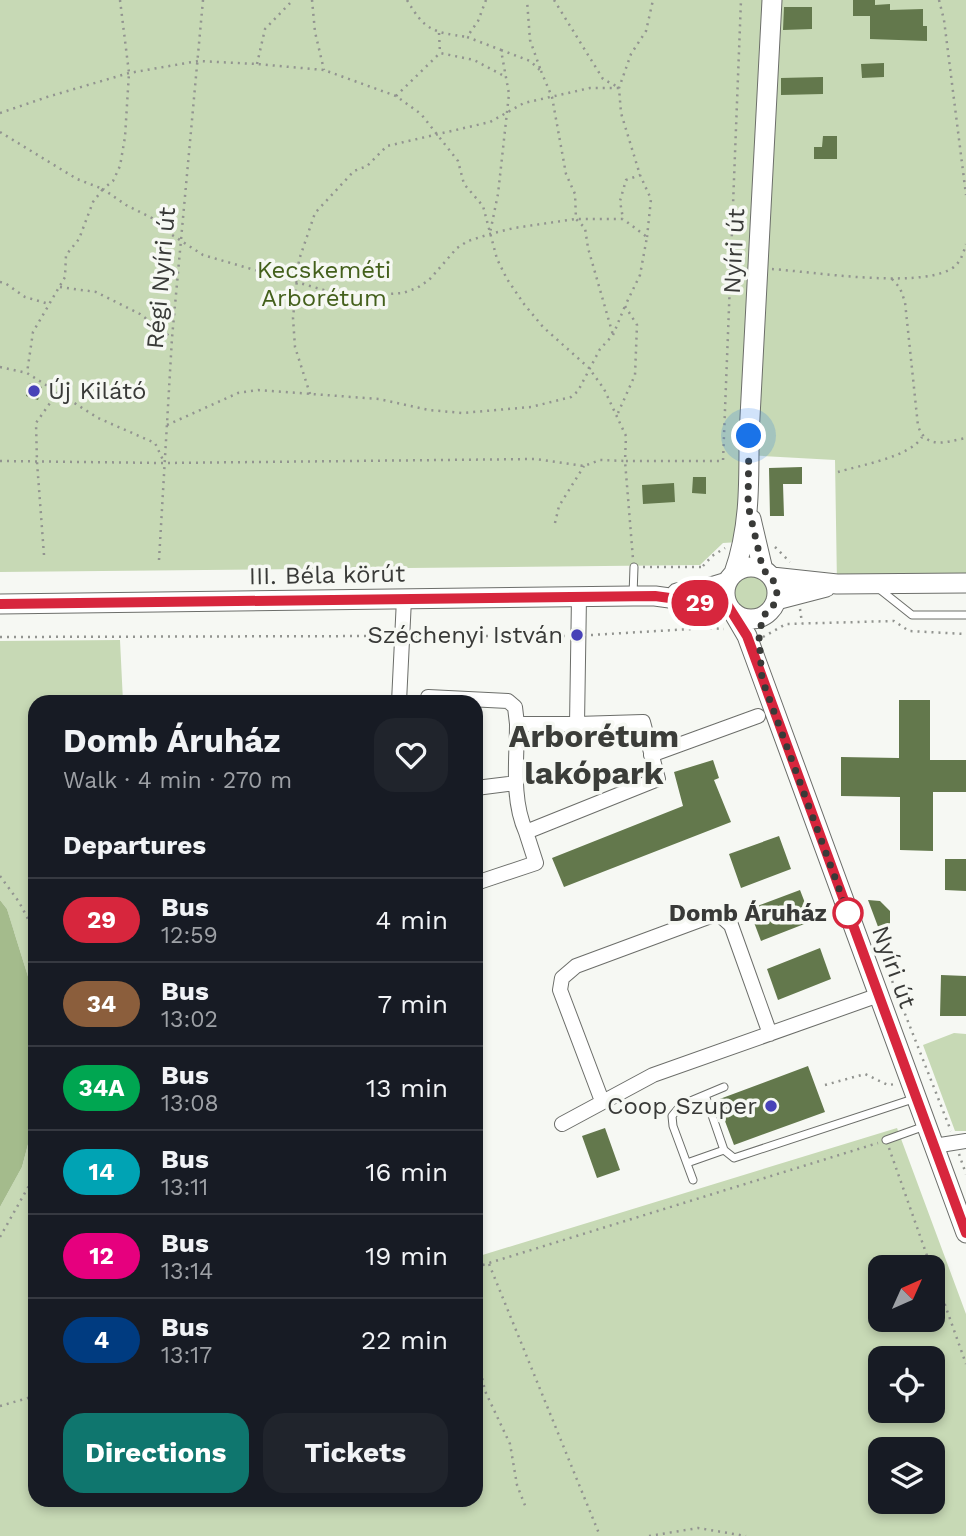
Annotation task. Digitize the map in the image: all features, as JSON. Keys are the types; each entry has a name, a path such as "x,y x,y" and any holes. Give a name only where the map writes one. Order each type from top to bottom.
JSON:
{"street":[{"name":"Nyíri út","path":"730,577 743,545 748,505 749,436 772,0"},
{"name":"Nyíri út","path":"748,505 767,573"},
{"path":"837,584 769,608 748,619 731,609 724,590 730,577 748,567 767,573 837,584 966,583"},
{"path":"767,573 777,592 769,608"},
{"name":"III. Béla körút","path":"0,604 655,596 704,589 730,577"},
{"name":"III. Béla körút","path":"655,596 731,609"},
{"path":"577,724 579,597"},
{"path":"399,695 404,599"},
{"name":"Nyíri út","path":"762,679 759,636 769,608"},
{"name":"Nyíri út","path":"731,609 747,636 879,995 919,1084 927,1126 966,1233"},
{"path":"483,700 508,701 515,707 519,817 536,863 483,881"},
{"path":"651,755 758,716"},
{"path":"517,724 643,722 658,779 526,832"},
{"path":"483,787 516,783"},
{"path":"602,1101 560,990 564,975 576,966 711,916 721,916 731,925 770,1034"},
{"path":"562,1124 653,1075 879,995"},
{"path":"934,1146 966,1141"}],"lane":[{"path":"633,596 634,567"},
{"path":"872,584 912,615 966,615"},
{"path":"705,1095 724,1150 734,1158 919,1084"},
{"path":"694,1180 673,1126 672,1116 681,1105 724,1087"},
{"path":"886,1140 927,1126"},
{"path":"687,1163 724,1150"}],"path":[{"path":"27,373 33,332 65,277 66,255 79,239 93,202 113,181 120,166 125,137 129,74 120,0"},
{"name":"Régi Nyíri út","path":"159,560 172,338 203,0"},
{"path":"257,64 265,29 293,0"},
{"path":"313,0 314,32 324,70"},
{"path":"407,0 419,20 439,33 467,37 502,50 530,61 541,71"},
{"path":"467,37 478,21 486,0"},
{"path":"527,0 530,40 552,97 566,174 575,194 576,219 585,228 613,335"},
{"path":"554,0 603,79 619,88"},
{"path":"167,425 239,393 258,390 379,399 429,410 462,413 531,407 571,397 578,391 600,349 613,335 640,275 650,199 621,113 619,88 631,54 646,32 653,0"},
{"path":"0,461 164,463 536,459 584,466 600,460 723,461 741,0"},
{"path":"939,0 946,31 966,195"},
{"path":"396,96 440,53 439,33"},
{"path":"490,234 498,194 509,94 502,50"},
{"path":"440,53 474,60 505,76"},
{"path":"0,113 47,96 129,74 198,61 324,70 396,96 421,114 458,161 464,184 483,206 497,259 524,304 544,327 589,368 604,389 625,436 634,567 702,567"},
{"path":"310,394 295,347 293,318 299,261 315,214 354,171 367,166 387,146 490,122 524,103 590,88 619,88"},
{"path":"0,132 77,179 103,189 152,218 166,231 203,255 348,297 403,293 417,288 429,280 457,248 468,241 514,228 576,219 623,219 647,237"},
{"path":"623,219 620,201 626,180 640,175"},
{"path":"758,267 892,279 936,274 950,270 961,259 966,243"},
{"path":"892,279 900,288 905,302 918,426 922,437 933,443 966,438"},
{"path":"0,282 5,282 25,297 49,304"},
{"path":"60,286 96,292 140,314 172,338"},
{"path":"617,415 635,375 637,325 625,306"},
{"path":"0,367 27,373 98,418 155,443 164,463"},
{"path":"44,555 37,424 57,393"},
{"path":"838,472 914,448 922,437"},
{"path":"555,523 559,506 584,466"},
{"path":"764,637 786,624 880,621 894,621 909,631 966,634"},
{"path":"0,637 578,636 708,628"},
{"path":"0,876 28,919"},
{"path":"825,1085 865,1074 888,1085 919,1084"},
{"path":"483,1266 886,1140 927,1255"},
{"path":"0,1237 28,1187"},
{"path":"489,1264 600,1536"},
{"path":"945,1305 966,1364"},
{"path":"483,1382 510,1444 517,1485 526,1507"},
{"path":"0,1406 28,1398"},
{"path":"649,1536 698,1528 746,1536"}],"green space":[{"name":"Kecskeméti Arborétum","path":"0,0 966,0 966,583 837,584 835,460 746,455 739,542 723,543 700,565 0,572"},
{"path":"751,573 765,579 771,593 765,607 751,613 737,607 731,593 737,579"},
{"path":"120,640 123,695 28,695 28,976 7,909 0,900 0,641"},
{"path":"954,1033 966,1034 966,1131 955,1131 923,1045"},
{"path":"897,1128 944,1255 868,1255 868,1332 945,1332 945,1257 966,1314 966,1536 0,1536 0,1207 22,1167 28,1144 28,1507 483,1507 483,1255"}],"shaded area":[{"path":"0,900 7,909 28,976 28,1144 22,1167 0,1207"}],"building":[{"path":"853,0 875,0 875,5 890,4 890,10 923,9 923,26 927,26 927,41 870,39 870,16 853,16"},
{"path":"784,7 812,7 812,29 783,30"},
{"path":"884,63 884,77 862,78 861,64"},
{"path":"823,77 823,94 781,95 781,78"},
{"path":"823,136 837,136 837,159 814,159 814,147 822,147"},
{"name":"Új Kilátó","path":"30,383 42,387 38,400 26,396"},
{"path":"802,467 802,484 783,484 784,516 770,516 769,468"},
{"path":"693,477 706,477 706,494 692,493"},
{"path":"674,483 675,502 643,504 642,485"},
{"path":"899,700 930,700 930,760 966,760 966,792 933,792 933,851 900,850 900,797 841,796 841,757 899,758"},
{"path":"713,760 719,778 714,780 731,822 564,887 552,858 683,806 674,772"},
{"path":"779,836 791,869 741,888 729,854"},
{"path":"945,859 966,859 966,891 945,890"},
{"path":"800,890 812,921 761,941 749,909"},
{"path":"868,900 880,901 890,911 890,923 880,932"},
{"path":"820,948 831,979 778,1000 767,969"},
{"path":"941,975 966,976 966,1016 940,1016"},
{"name":"Coop Szuper","path":"808,1066 825,1112 734,1145 717,1100"},
{"path":"605,1128 620,1170 597,1178 582,1136"}],"bus line":[{"name":"29","path":"0,604 655,596 728,606 747,636 966,1233"}],"place":[{"name":"Új Kilátó","path":"34,391"},
{"name":"Széchenyi István","path":"577,635"},
{"name":"Domb Áruház","path":"848,913"},
{"name":"Coop Szuper","path":"771,1106"}],"district":[{"name":"Arborétum lakópark","path":"594,754"}],"route":[{"path":"749,436 748,505 763,570 772,577 777,592 773,607 763,616 759,636 762,679 848,913"}]}
